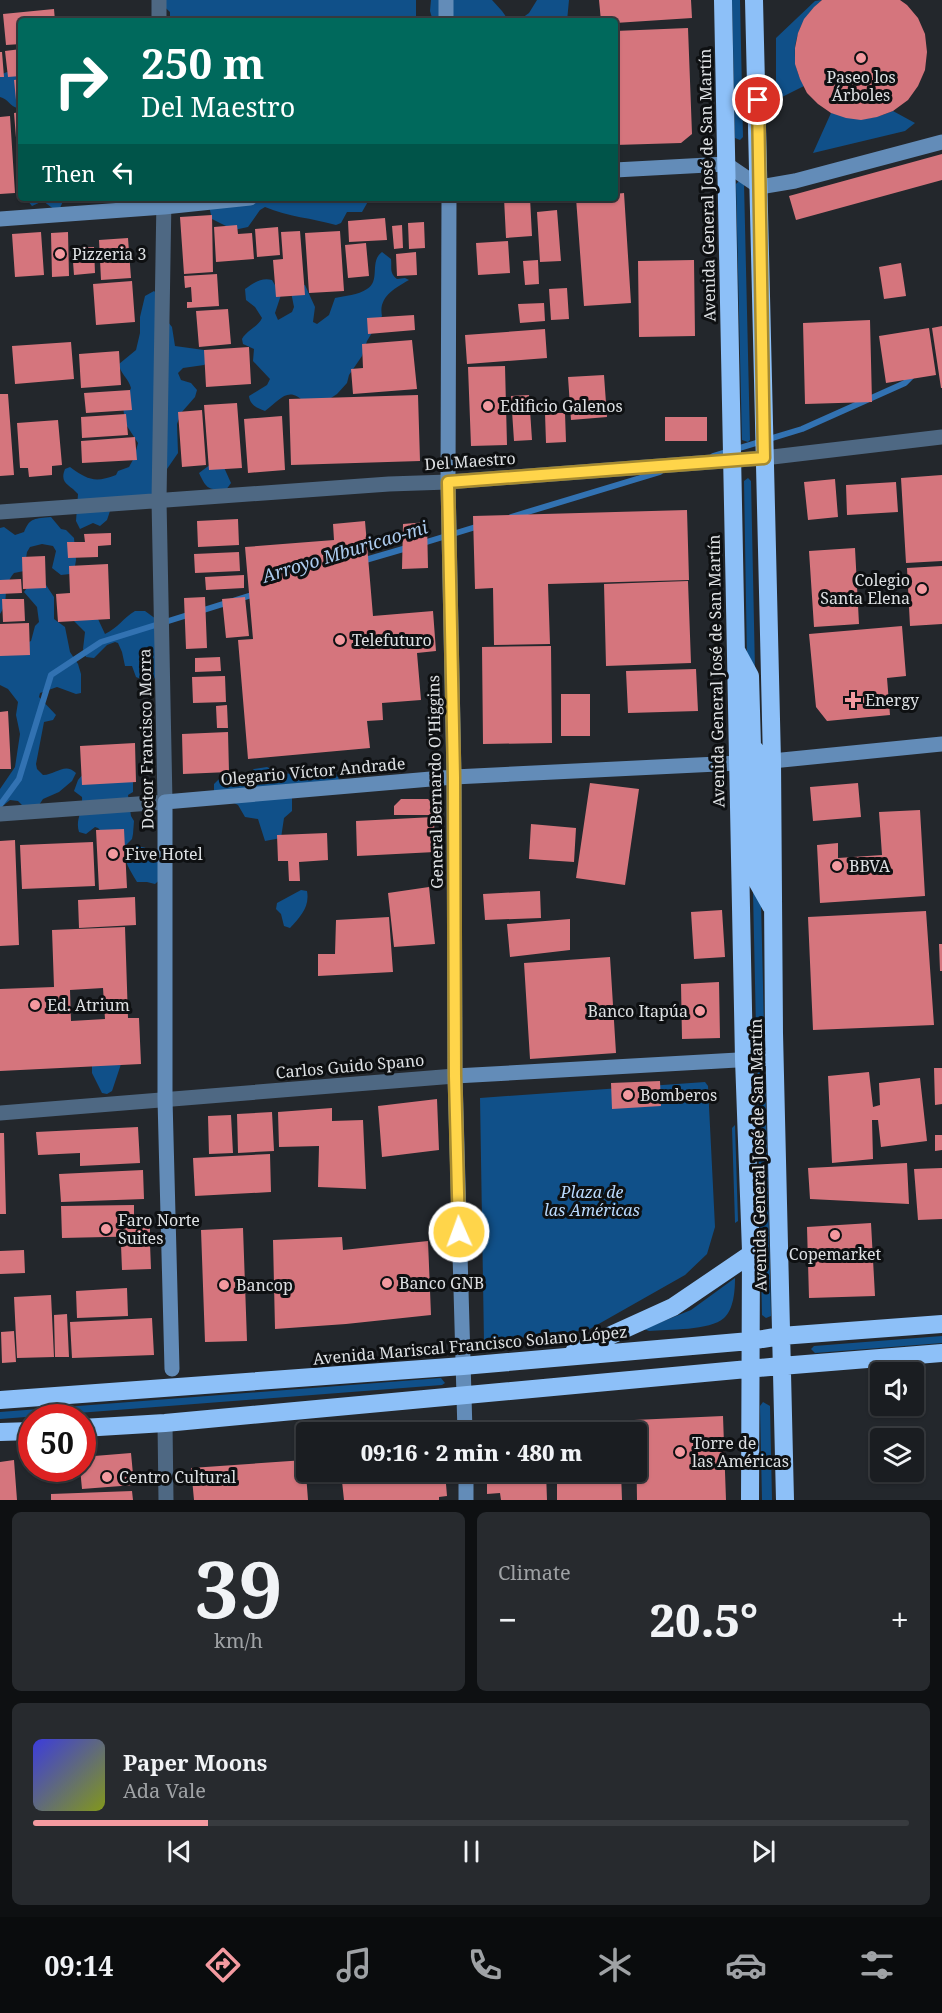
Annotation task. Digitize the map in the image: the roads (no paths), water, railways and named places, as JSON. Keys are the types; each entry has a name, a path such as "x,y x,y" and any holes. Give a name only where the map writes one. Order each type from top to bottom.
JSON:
{"highway":[{"name":"Avenida General José de San Martín","path":"723,0 744,1059 751,1254 750,1500"},
{"name":"Avenida General José de San Martín","path":"754,0 772,761 774,1058 785,1500"},
{"path":"735,648 750,676 752,746 761,758 772,761"},
{"path":"738,763 751,764 756,771 758,883 774,910"},
{"path":"562,1358 673,1307 751,1254"},
{"name":"Avenida Mariscal Francisco Solano López","path":"0,1401 172,1378 463,1366 750,1341 782,1336 942,1324"},
{"path":"96,1427 165,1423 942,1353"},
{"path":"0,1432 18,1431"}],"street":[{"path":"159,0 159,18"},
{"path":"446,0 447,18"},
{"path":"618,170 726,164 760,187 795,181 942,142"},
{"path":"0,219 186,201"},
{"name":"General Bernardo O'Higgins","path":"448,201 448,482 454,777 455,1076 465,1422"},
{"name":"Doctor Francisco Morra","path":"164,202 159,500 165,802 165,1099 172,1378"},
{"name":"Del Maestro","path":"0,512 764,458 942,437"},
{"path":"772,761 942,744"},
{"name":"Olegario Víctor Andrade","path":"0,814 454,777 738,763"},
{"name":"Carlos Guido Spano","path":"0,1113 455,1076 774,1058"},
{"path":"165,1423 166,1500"},
{"path":"466,1482 466,1500"}],"waterway":[{"name":"Arroyo Mburicao-mi","path":"713,456 802,429 905,383 913,375"},
{"name":"Arroyo Mburicao-mi","path":"511,517 660,472"},
{"name":"Arroyo Mburicao-mi","path":"420,544 479,526"},
{"name":"Arroyo Mburicao-mi","path":"362,561 410,547"},
{"name":"Arroyo Mburicao-mi","path":"0,805 19,779 51,675 101,642 255,594"}],"place":[{"name":"Paseo los Árboles","path":"861,58"},
{"name":"Pizzeria 3","path":"60,254"},
{"name":"Edificio Galenos","path":"488,406"},
{"name":"Colegio Santa Elena","path":"922,589"},
{"name":"Telefuturo","path":"340,640"},
{"name":"Energy","path":"853,700"},
{"name":"Five Hotel","path":"113,854"},
{"name":"BBVA","path":"837,866"},
{"name":"Ed. Atrium","path":"35,1005"},
{"name":"Banco Itapúa","path":"700,1011"},
{"name":"Bomberos","path":"628,1095"},
{"name":"Faro Norte Suites","path":"106,1229"},
{"name":"Copemarket","path":"835,1235"},
{"name":"Banco GNB","path":"387,1283"},
{"name":"Bancop","path":"224,1285"},
{"name":"Torre de las Américas","path":"680,1452"},
{"name":"Centro Cultural","path":"107,1477"}],"park label":[{"name":"Plaza de las Américas","path":"592,1201"}]}
